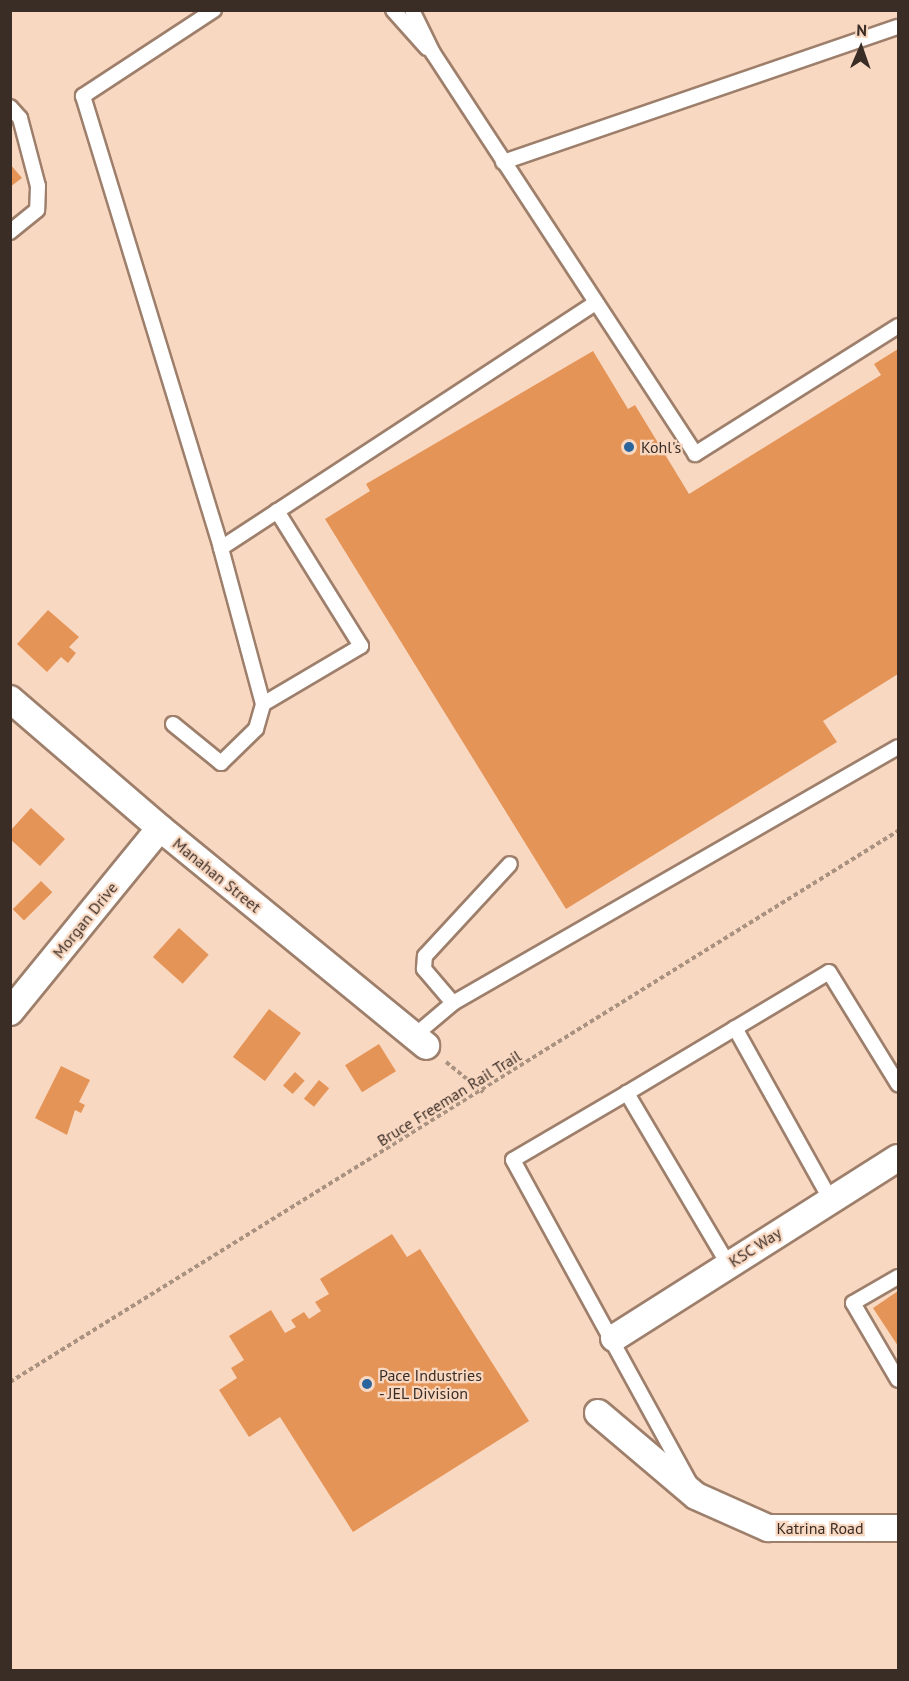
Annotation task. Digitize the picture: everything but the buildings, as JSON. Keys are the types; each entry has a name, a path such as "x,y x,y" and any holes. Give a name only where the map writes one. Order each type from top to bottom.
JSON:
{"street":[{"name":"Manahan Street","path":"10,699 160,828 420,1041"},
{"name":"Morgan Drive","path":"10,1012 160,828"},
{"name":"KSC Way","path":"614,1338 898,1158"},
{"name":"Katrina Road","path":"598,1413 696,1496 768,1528 898,1528"}],"lane":[{"path":"173,723 221,763 256,729 263,704 221,548 83,96 214,10"},
{"path":"393,10 407,30 433,53"},
{"path":"412,10 433,53 695,454 898,326"},
{"path":"503,162 898,27"},
{"path":"10,107 20,118 38,186 37,210 10,232"},
{"path":"24,196 38,186"},
{"path":"221,548 595,303"},
{"path":"263,704 361,646 277,511"},
{"path":"420,1041 453,1002 898,747"},
{"path":"453,1002 424,969 425,956 510,864"},
{"path":"696,1496 614,1338 513,1160 829,972 898,1084"},
{"path":"735,1028 830,1199"},
{"path":"627,1093 728,1264"},
{"path":"898,1277 853,1303 898,1380"}],"path":[{"name":"Bruce Freeman Rail Trail","path":"10,1382 483,1092 898,831"},
{"path":"420,1041 483,1092"}],"place":[{"name":"Kohl's","path":"629,447"},
{"name":"Pace Industries - JEL Division","path":"367,1384"}]}
